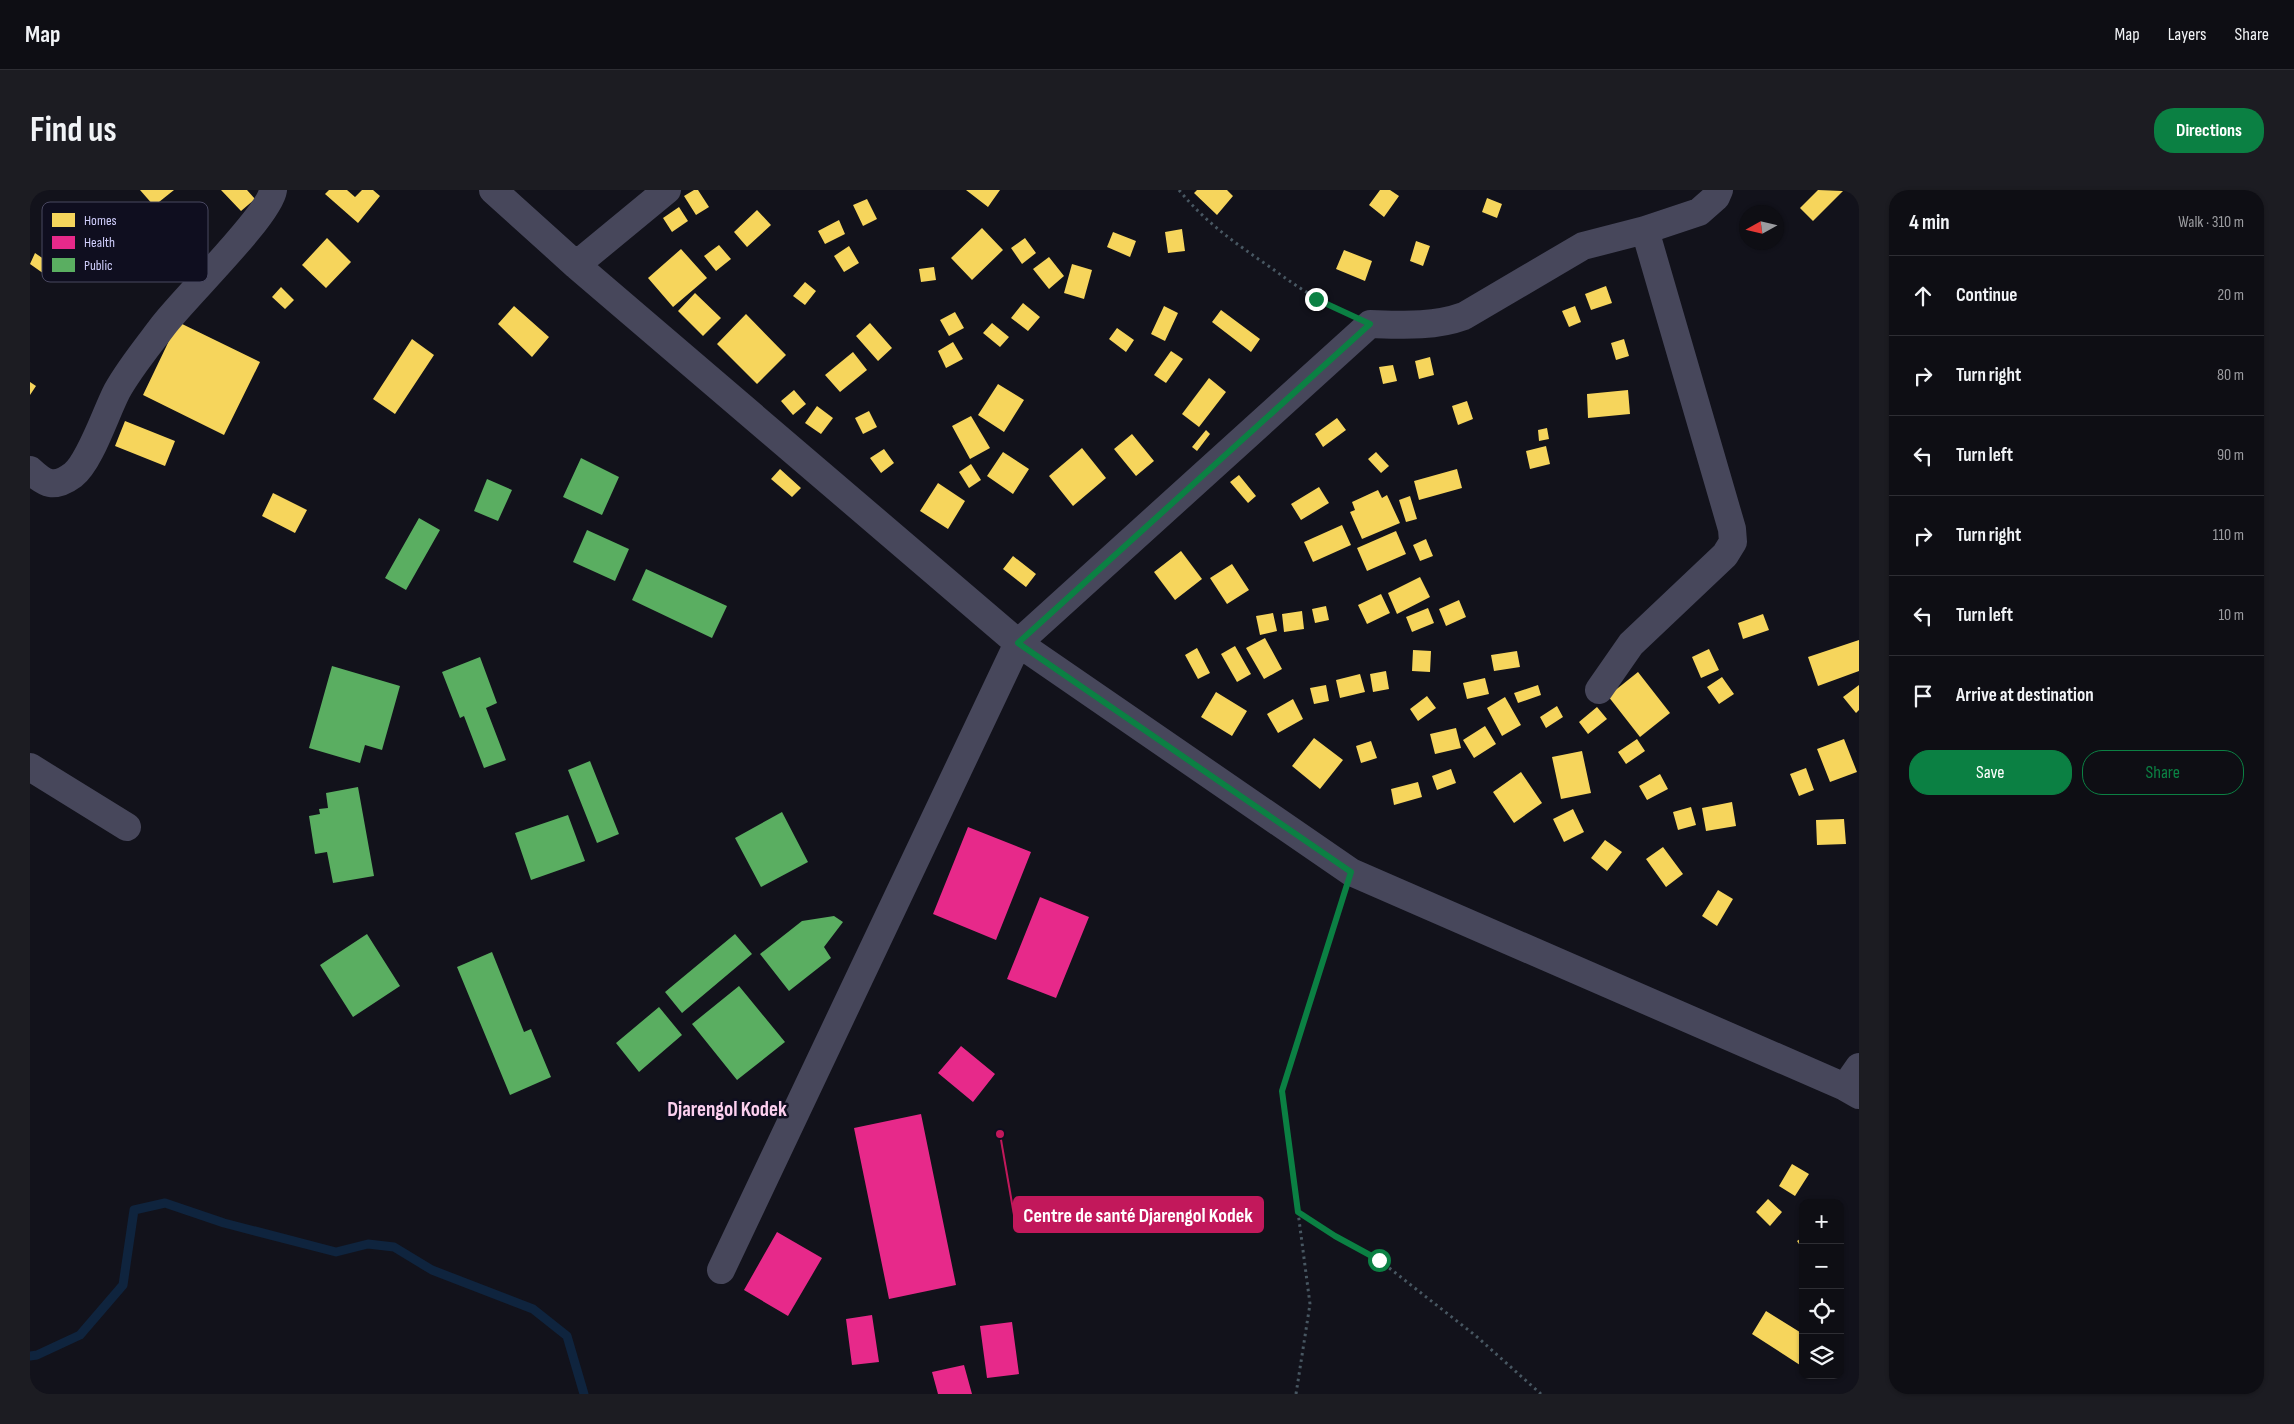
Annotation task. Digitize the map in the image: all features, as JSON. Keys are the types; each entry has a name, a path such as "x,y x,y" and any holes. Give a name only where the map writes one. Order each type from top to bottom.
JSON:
{"street":[{"path":"208,275 261,215 273,190"},
{"path":"493,190 576,265 1018,643 1351,872 1854,1083"},
{"path":"576,265 667,190"},
{"path":"721,1270 1018,643 1370,324 1408,326 1448,322 1464,316 1583,246 1645,230 1699,212 1716,197 1719,190"},
{"path":"1599,690 1631,644 1725,555 1733,542 1732,529 1645,230"},
{"path":"30,470 43,482 49,484 65,480 75,474 84,461 124,382 164,324 201,282"},
{"path":"30,768 127,828"}],"path":[{"path":"1179,190 1198,213 1228,238 1316,299 1370,324"},
{"path":"1296,1394 1310,1304 1282,1091 1351,872"},
{"path":"1298,1212 1335,1236 1379,1260 1476,1336 1541,1394"}],"building: Homes":[{"path":"140,190 174,190 159,202 150,202"},
{"path":"221,190 247,190 255,199 241,211"},
{"path":"329,190 347,190 355,197 362,190 373,190 380,196 358,223 325,194"},
{"path":"694,190 698,190 709,207 696,215 684,196"},
{"path":"966,190 1000,190 988,207"},
{"path":"1197,190 1227,190 1233,196 1217,215 1194,193"},
{"path":"1380,190 1390,190 1399,196 1384,217 1369,205"},
{"path":"1818,190 1843,191 1813,221 1800,208"},
{"path":"1487,198 1502,204 1497,218 1482,212"},
{"path":"867,199 877,219 863,226 853,205"},
{"path":"679,207 688,221 672,232 663,218"},
{"path":"757,210 771,225 747,247 734,232"},
{"path":"839,220 845,234 825,244 818,231"},
{"path":"982,228 1003,250 972,280 951,258"},
{"path":"1182,229 1185,251 1168,253 1165,232"},
{"path":"1113,232 1136,241 1130,257 1107,247"},
{"path":"327,238 351,262 326,288 302,265"},
{"path":"1025,238 1036,253 1022,264 1011,248"},
{"path":"1416,241 1430,246 1423,266 1410,261"},
{"path":"719,245 731,259 716,271 704,256"},
{"path":"849,246 859,263 844,272 834,256"},
{"path":"681,249 707,278 673,307 648,278"},
{"path":"1344,250 1372,261 1365,281 1336,269"},
{"path":"35,253 42,258 42,272 30,264"},
{"path":"1049,257 1064,276 1049,289 1033,269"},
{"path":"1072,264 1092,270 1084,299 1064,293"},
{"path":"934,267 936,280 921,282 919,269"},
{"path":"805,282 816,291 805,305 793,296"},
{"path":"1606,286 1612,303 1591,310 1585,294"},
{"path":"281,287 294,300 285,309 272,297"},
{"path":"695,293 721,318 703,336 678,311"},
{"path":"1023,303 1040,317 1028,331 1011,318"},
{"path":"514,306 549,337 532,357 498,324"},
{"path":"1164,306 1178,313 1165,341 1151,334"},
{"path":"1575,306 1581,322 1569,327 1562,311"},
{"path":"1221,310 1260,339 1251,352 1212,322"},
{"path":"955,312 964,328 949,336 940,320"},
{"path":"746,314 786,355 757,384 717,344"},
{"path":"178,322 260,362 224,435 143,395"},
{"path":"870,323 892,348 878,361 856,336"},
{"path":"992,323 1009,337 1000,347 983,333"},
{"path":"1117,328 1134,340 1126,352 1109,339"},
{"path":"412,339 434,355 395,414 373,399"},
{"path":"1624,339 1629,356 1616,360 1611,343"},
{"path":"953,342 963,359 946,368 938,351"},
{"path":"1171,351 1183,359 1166,383 1154,375"},
{"path":"853,352 867,370 840,392 825,375"},
{"path":"1430,357 1434,375 1419,379 1415,361"},
{"path":"1393,365 1397,381 1383,384 1379,367"},
{"path":"1209,378 1226,392 1199,427 1182,414"},
{"path":"30,382 36,386 30,395"},
{"path":"998,384 1024,400 1004,432 978,415"},
{"path":"794,390 806,404 793,415 781,401"},
{"path":"1628,390 1630,414 1588,418 1587,394"},
{"path":"1467,401 1473,419 1458,425 1452,406"},
{"path":"817,406 833,418 821,434 805,423"},
{"path":"869,411 877,427 863,434 855,418"},
{"path":"971,416 990,448 970,459 952,426"},
{"path":"1337,418 1346,430 1323,447 1315,434"},
{"path":"125,421 175,441 165,466 115,446"},
{"path":"1547,428 1549,439 1539,441 1538,430"},
{"path":"1206,430 1210,434 1197,451 1192,447"},
{"path":"1132,434 1154,461 1136,476 1114,449"},
{"path":"1546,446 1550,464 1530,469 1526,451"},
{"path":"1082,448 1106,478 1073,506 1049,476"},
{"path":"884,449 894,463 881,473 870,458"},
{"path":"1003,452 1029,469 1013,494 987,476"},
{"path":"1376,452 1389,466 1381,473 1368,459"},
{"path":"971,464 981,480 969,488 959,472"},
{"path":"780,469 801,488 792,497 771,479"},
{"path":"1457,469 1462,488 1419,500 1414,481"},
{"path":"1239,475 1256,496 1248,503 1230,482"},
{"path":"938,483 965,501 948,529 920,511"},
{"path":"1319,487 1329,503 1301,520 1291,504"},
{"path":"1378,490 1382,498 1387,495 1400,523 1362,539 1350,512 1355,510 1352,502"},
{"path":"273,493 307,510 295,533 262,516"},
{"path":"1410,496 1417,519 1406,522 1399,500"},
{"path":"1342,525 1351,545 1313,562 1304,542"},
{"path":"1396,531 1406,554 1367,571 1357,548"},
{"path":"1426,539 1433,556 1420,561 1413,545"},
{"path":"1181,551 1202,579 1175,600 1154,572"},
{"path":"1013,556 1036,574 1026,587 1003,569"},
{"path":"1232,564 1249,590 1227,604 1210,578"},
{"path":"1420,577 1430,597 1397,614 1388,593"},
{"path":"1381,594 1390,613 1367,624 1358,605"},
{"path":"1459,600 1466,617 1446,626 1439,609"},
{"path":"1326,606 1329,620 1315,623 1312,609"},
{"path":"1428,608 1434,623 1412,632 1406,617"},
{"path":"1302,611 1304,629 1284,632 1282,614"},
{"path":"1273,613 1277,631 1260,635 1256,616"},
{"path":"1763,614 1769,630 1743,639 1738,623"},
{"path":"1265,638 1282,669 1264,679 1246,648"},
{"path":"1859,640 1859,671 1818,686 1808,657"},
{"path":"1235,646 1251,674 1237,682 1221,654"},
{"path":"1197,648 1210,673 1198,679 1185,655"},
{"path":"1709,649 1719,670 1701,678 1692,657"},
{"path":"1413,650 1431,651 1430,672 1412,671"},
{"path":"1517,651 1520,667 1494,671 1491,655"},
{"path":"1386,671 1389,689 1373,692 1370,674"},
{"path":"1638,672 1670,713 1640,737 1608,696"},
{"path":"1360,674 1365,692 1340,698 1336,680"},
{"path":"1722,677 1734,694 1719,704 1707,687"},
{"path":"1485,678 1489,694 1467,699 1463,683"},
{"path":"1326,685 1329,701 1314,704 1310,688"},
{"path":"1538,685 1541,695 1518,703 1514,693"},
{"path":"1859,685 1859,710 1856,713 1843,697"},
{"path":"1216,692 1247,711 1232,736 1201,717"},
{"path":"1427,696 1436,708 1418,721 1410,709"},
{"path":"1505,697 1521,725 1502,736 1487,708"},
{"path":"1293,699 1303,719 1278,733 1267,714"},
{"path":"1557,706 1563,717 1546,728 1540,717"},
{"path":"1597,707 1607,719 1588,734 1579,722"},
{"path":"1485,726 1496,744 1474,758 1463,740"},
{"path":"1456,728 1461,748 1435,754 1430,734"},
{"path":"1314,738 1343,760 1320,789 1292,766"},
{"path":"1637,739 1645,751 1626,764 1618,752"},
{"path":"1844,739 1857,772 1830,782 1817,749"},
{"path":"1371,741 1377,758 1361,763 1356,746"},
{"path":"1582,751 1591,793 1561,799 1552,757"},
{"path":"1806,768 1814,790 1799,796 1790,774"},
{"path":"1451,769 1456,783 1437,790 1432,776"},
{"path":"1521,772 1542,803 1514,823 1493,792"},
{"path":"1660,774 1668,789 1647,800 1639,786"},
{"path":"1418,782 1422,797 1394,805 1391,789"},
{"path":"1732,802 1736,826 1706,831 1702,808"},
{"path":"1691,807 1696,825 1678,830 1673,812"},
{"path":"1573,809 1584,832 1564,842 1553,819"},
{"path":"1844,819 1846,844 1817,845 1816,820"},
{"path":"1605,840 1622,852 1607,871 1591,858"},
{"path":"1663,847 1683,874 1666,887 1646,859"},
{"path":"1718,890 1733,899 1717,926 1702,916"},
{"path":"1792,1164 1809,1174 1795,1196 1779,1186"},
{"path":"1768,1199 1782,1212 1770,1226 1756,1212"},
{"path":"1766,1311 1799,1332 1799,1364 1752,1334"}],"building: Health":[{"path":"968,827 1031,852 996,940 933,914"},
{"path":"1040,897 1089,917 1056,998 1007,979"},
{"path":"961,1046 995,1074 973,1102 938,1073"},
{"path":"921,1114 956,1285 889,1299 854,1128"},
{"path":"777,1232 822,1258 788,1316 744,1290"},
{"path":"872,1315 879,1362 852,1365 846,1319"},
{"path":"1012,1322 1019,1374 987,1378 980,1326"},
{"path":"964,1365 972,1394 938,1394 932,1372"}],"building: Public":[{"path":"581,458 619,477 602,515 563,497"},
{"path":"487,479 512,490 498,521 474,511"},
{"path":"419,518 440,530 406,590 385,578"},
{"path":"587,530 629,549 615,581 573,562"},
{"path":"646,569 727,606 712,638 632,600"},
{"path":"480,657 497,703 486,708 506,760 484,768 464,716 460,718 442,672"},
{"path":"332,666 400,686 382,750 365,745 360,763 309,748"},
{"path":"590,761 619,834 597,843 568,770"},
{"path":"358,787 374,876 333,883 327,852 315,854 309,816 320,814 319,809 328,808 326,793"},
{"path":"782,812 808,862 761,887 735,838"},
{"path":"568,815 585,861 531,880 515,833"},
{"path":"834,916 843,922 824,947 831,958 789,991 760,954 802,921"},
{"path":"367,934 400,986 353,1017 320,965"},
{"path":"735,934 752,954 682,1013 665,992"},
{"path":"492,952 524,1032 531,1029 551,1077 510,1095 457,967"},
{"path":"739,986 785,1042 737,1080 692,1024"},
{"path":"659,1007 682,1035 639,1072 616,1043"}],"waterway":[{"path":"30,1356 37,1355 80,1335 123,1285 134,1210 165,1203 224,1223 336,1252 368,1244 394,1247 432,1270 533,1309 567,1336 584,1394"}],"place":[{"name":"Centre de santé Djarengol Kodek","path":"1000,1134"}],"district":[{"name":"Djarengol Kodek","path":"727,1109"}],"route":[{"path":"1316,299 1370,324 1322,365 1018,643 1351,872 1282,1091 1298,1212 1335,1236 1379,1260"}]}
